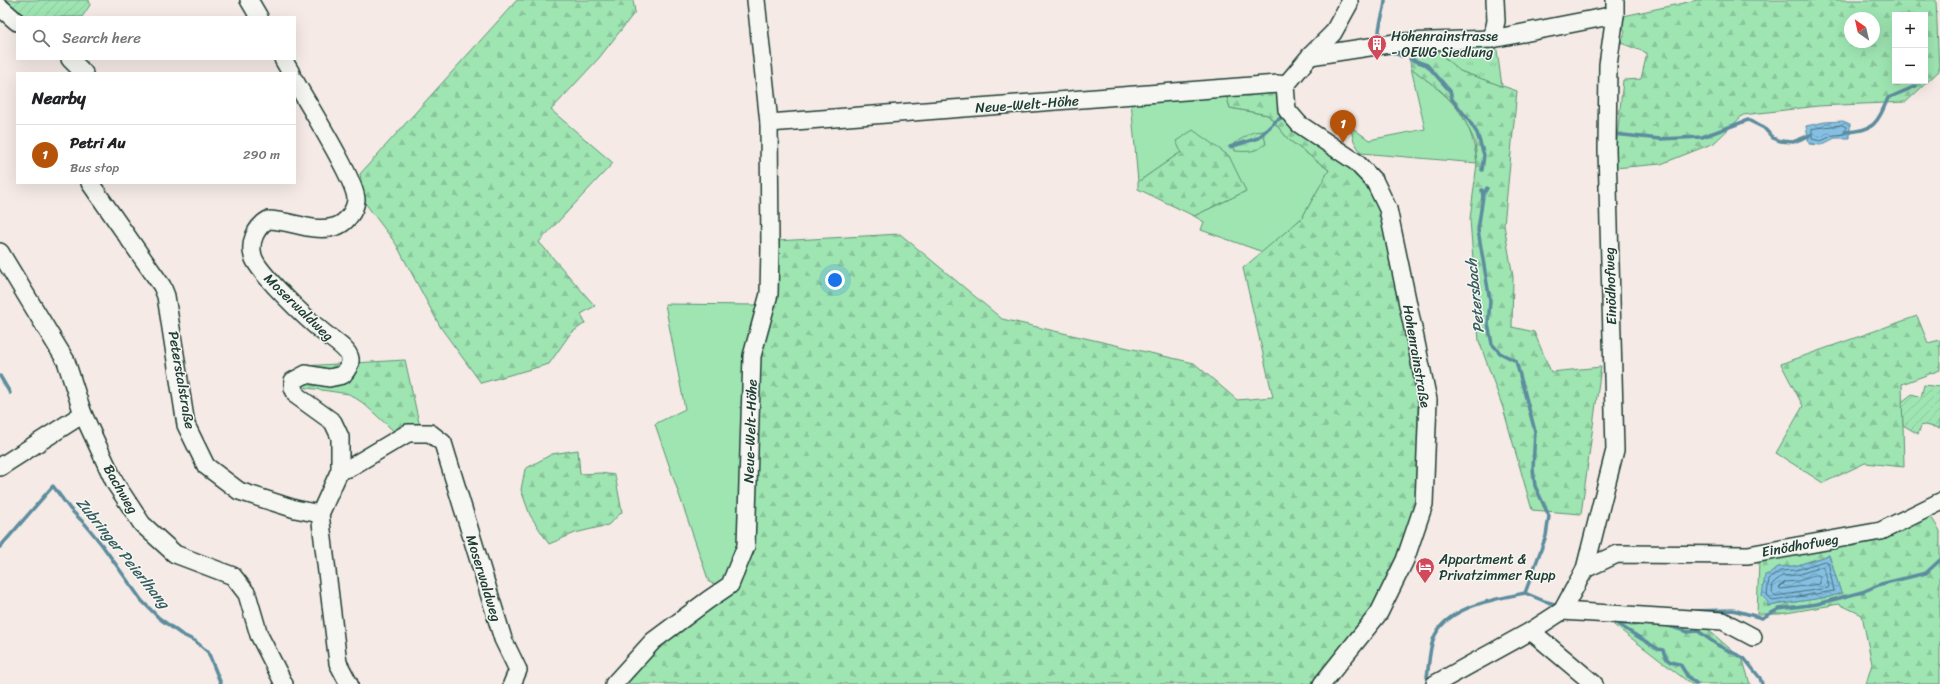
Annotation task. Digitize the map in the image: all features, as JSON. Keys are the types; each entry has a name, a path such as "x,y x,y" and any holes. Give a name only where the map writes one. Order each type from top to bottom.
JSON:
{"street":[{"path":"249,0 258,16"},
{"name":"Neue-Welt-Höhe","path":"614,684 653,641 708,600 730,586 746,546 752,356 769,294 770,200 768,123 756,0"},
{"path":"1285,86 1310,56 1333,33 1349,4 1349,0"},
{"path":"1492,39 1496,21 1495,0"},
{"path":"1310,56 1402,42 1492,39 1615,8"},
{"name":"Einödhofweg","path":"1437,684 1531,631 1562,611 1585,570 1615,450 1607,149 1608,65 1615,8"},
{"path":"71,60 83,72"},
{"path":"284,60 290,72"},
{"name":"Moserwaldweg","path":"296,83 349,176 356,199 352,214 336,227 300,226 268,220 260,226 254,235 252,247 253,256 256,263 292,304 343,349 350,359 350,363 343,375 329,378 306,374 293,381 293,388 297,396 333,422 340,437 340,470 320,514"},
{"name":"Neue-Welt-Höhe","path":"768,123 1278,84 1285,86"},
{"name":"Hohenrainstraße","path":"1285,86 1287,110 1299,124 1356,162 1375,182 1388,209 1428,400 1424,504 1405,560 1379,613 1322,684"},
{"name":"Peterstalstraße","path":"91,184 162,286 166,296 186,425 206,466 239,491 295,509 320,514"},
{"name":"Bachweg","path":"0,252 66,361 84,414 115,483 142,524 175,554 233,576 247,594 259,635 284,684"},
{"path":"0,467 84,414"},
{"name":"Moserwaldweg","path":"340,470 349,468 408,433 430,433 443,443 503,639 518,670 512,684"},
{"name":"Einödhofweg","path":"1585,570 1617,554 1748,555 1881,531 1940,502"},
{"path":"320,514 338,663 349,684"},
{"path":"1562,611 1723,621 1753,637"},
{"path":"1531,631 1594,684"}],"green space":[{"path":"0,0 89,0 90,5 83,16 18,16"},
{"path":"517,0 633,0 635,12 599,58 551,110 613,163 539,242 595,306 581,314 585,323 570,334 549,364 481,383 441,328 396,244 365,203 360,174"},
{"path":"1697,0 1936,0 1939,71 1928,81 1928,12 1892,12 1892,84 1925,84 1906,102 1818,106 1743,115 1714,143 1661,164 1614,168 1623,80 1641,79 1647,53 1621,43 1625,32 1619,17"},
{"path":"1496,43 1502,86 1460,71 1439,53 1439,49"},
{"path":"1408,48 1439,49 1460,71 1517,91 1504,225 1513,277 1512,327 1534,332 1551,372 1601,367 1581,514 1532,510 1503,408 1479,341 1470,219 1477,163 1475,142 1460,110 1441,91 1411,68"},
{"path":"1411,68 1447,97 1464,118 1470,131 1477,163 1361,153 1354,141 1351,130 1354,129 1369,140 1425,129"},
{"path":"1278,91 1314,140 1371,184 1385,217 1418,406 1420,503 1399,558 1374,611 1311,684 613,684 730,585 746,546 750,429 776,241 900,234 1002,319 1194,363 1237,400 1273,397 1243,268 1302,218 1329,170 1289,140 1268,115 1230,108 1226,94"},
{"path":"1226,94 1230,108 1268,115 1289,140 1329,170 1302,218 1263,252 1201,230 1204,222 1194,216 1246,191 1181,152 1138,182 1131,101"},
{"path":"1193,130 1229,156 1246,191 1194,216 1138,189 1138,182 1181,152 1176,141"},
{"path":"1263,131 1266,144 1262,147 1252,151 1235,151 1233,144 1253,132"},
{"path":"665,304 756,305 747,363 738,554 723,580 714,584 709,582 655,424 685,409"},
{"path":"1917,316 1928,343 1940,340 1940,370 1902,384 1904,467 1865,463 1823,483 1776,453 1803,406 1781,364"},
{"path":"405,360 420,427 398,435 363,403 349,394 301,387 303,366"},
{"path":"1924,385 1940,387 1940,428 1924,425 1921,426 1918,434 1903,425 1902,402 1912,394 1921,397"},
{"path":"578,450 580,474 600,473 615,475 622,512 608,525 575,533 549,544 530,515 521,490 525,469 552,454"},
{"path":"1928,512 1940,531 1940,684 1866,684 1872,664 1862,615 1839,604 1780,614 1757,614 1759,561","holes":["1829,555 1841,593 1829,597 1768,606 1771,573 1778,567 1795,566"]},
{"path":"1616,615 1705,627 1743,660 1750,684 1691,684 1614,625"}],"water":[{"path":"1843,121 1850,124 1850,138 1835,138 1821,145 1809,144 1806,126 1825,122"},
{"path":"1829,555 1841,593 1829,597 1768,606 1768,602 1762,596 1765,575 1771,573 1778,567 1795,566"}],"waterway":[{"name":"Petersbach","path":"1383,39 1379,33 1385,0"},
{"name":"Petersbach","path":"1394,53 1402,56"},
{"name":"Petersbach","path":"1410,59 1427,65 1450,91 1452,99 1477,133 1484,155 1482,170"},
{"path":"1845,132 1868,128 1877,120 1888,98 1916,86"},
{"path":"1230,147 1258,138 1276,121 1285,115"},
{"path":"1614,134 1660,139 1702,137 1748,120 1764,128 1773,138 1780,141 1793,142 1811,135"},
{"name":"Petersbach","path":"1483,196 1487,188"},
{"name":"Petersbach","path":"1427,677 1433,640 1439,629 1448,620 1459,612 1472,606 1525,593 1546,536 1549,516 1535,486 1533,469 1535,431 1516,361 1500,353 1492,344 1488,324 1490,301 1478,230 1483,196 1482,190"},
{"name":"Zubringer Peierlhang","path":"0,376 10,393"},
{"name":"Zubringer Peierlhang","path":"0,547 53,486 70,509 86,525 102,545 142,601 159,618 181,634 195,641 208,652 221,684"},
{"path":"1688,611 1733,610 1762,618 1779,609 1817,604 1862,592 1881,584 1926,573 1940,560"},
{"path":"1525,593 1558,605"},
{"path":"1618,624 1638,624"},
{"path":"1619,625 1658,649 1663,650 1667,659 1671,662 1680,664 1688,677 1697,684"},
{"path":"1666,625 1688,632 1698,631 1719,646 1744,658 1760,678 1762,684"}],"place":[{"name":"Hohenrainstrasse - OEWG Siedlung","path":"1377,61"},
{"name":"Petri Au","path":"1343,143"},
{"name":"Appartment & Privatzimmer Rupp","path":"1425,584"}]}
